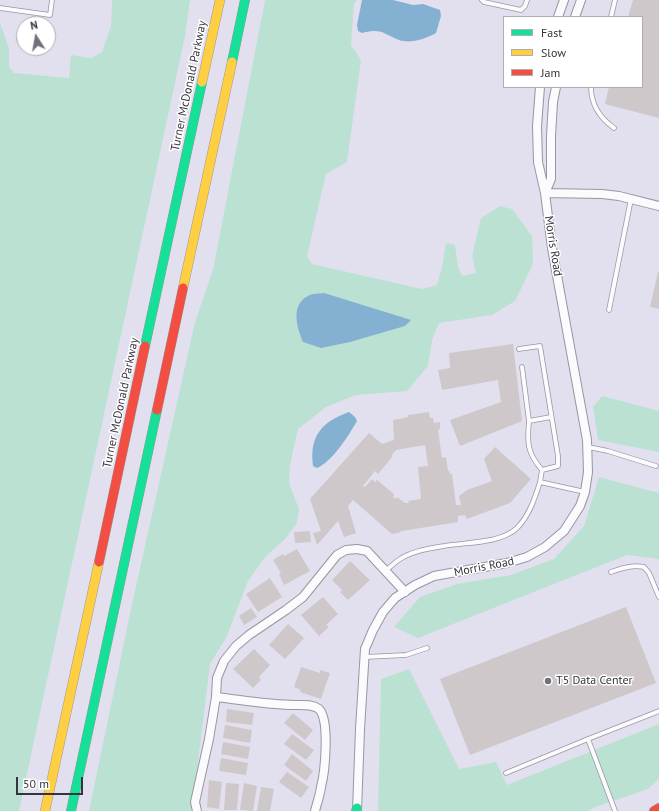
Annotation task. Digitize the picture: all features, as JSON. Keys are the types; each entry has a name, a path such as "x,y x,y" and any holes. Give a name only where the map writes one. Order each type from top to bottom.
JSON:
{"main road":[{"name":"Turner McDonald Parkway","path":"45,811 220,0"},
{"path":"71,811 246,0"},
{"path":"654,811 659,808"}],"street":[{"path":"558,16 564,0"},
{"path":"575,16 581,0"},
{"name":"Morris Road","path":"357,810 365,649 383,612 395,598 415,585 434,576 507,563 527,557 545,547 564,531 580,506 585,492 588,472 588,447 552,248 545,193 538,162 537,126 540,88"},
{"name":"Morris Road","path":"545,193 551,179 551,136 553,102 556,88"},
{"path":"545,193 602,194 659,206"},
{"path":"197,811 195,802 209,739 216,697 217,678 224,661 236,646 249,635 303,597 337,555 346,550 357,549 367,551 405,592"},
{"path":"216,697 287,705 309,705 318,708 323,716 326,748 323,780 316,811"}],"lane":[{"path":"0,8 50,14 52,0"},
{"path":"482,0 484,2 521,10 526,6 527,0"},
{"path":"611,16 615,0"},
{"path":"591,88 593,103 608,124 614,128"},
{"path":"610,310 631,199"},
{"path":"519,349 540,346 558,456 558,466 542,470"},
{"path":"386,570 402,558 419,552 443,546 488,541 504,536 516,529 526,518 540,482 542,470 532,456 528,437 530,421 522,367"},
{"path":"530,421 551,417"},
{"path":"588,447 608,451 656,466"},
{"path":"540,482 585,492"},
{"path":"611,572 637,565 644,567 649,573 659,597"},
{"path":"365,657 406,655 427,648"},
{"path":"506,773 659,711"},
{"path":"588,739 615,811"}],"green space":[{"path":"112,0 190,0 185,36 19,811 0,811 0,23 9,48 9,67 14,73 69,78 71,55 91,58 102,52 111,26"},
{"path":"265,0 357,0 354,4 351,45 361,60 347,162 326,174 307,256 312,264 422,289 437,285 446,243 455,245 458,267 462,276 476,273 472,256 481,218 500,206 512,209 532,236 533,264 515,301 492,315 439,323 432,340 428,366 407,391 356,395 326,407 298,429 290,465 289,483 299,509 297,523 285,539 266,556 248,581 227,636 210,664 192,811 89,811 132,604 195,322 213,270"},
{"path":"602,396 659,411 659,452 598,440 593,407"},
{"path":"599,477 659,493 659,559 627,555 418,638 394,627 420,597 457,584 511,575 554,559 584,526"},
{"path":"409,669 459,769 496,762 507,785 659,724 659,779 648,789 598,806 588,811 378,811 381,679"}],"water":[{"path":"362,0 393,0 413,5 423,4 440,10 441,16 436,33 422,39 403,41 378,31 362,33 358,31 357,25"},
{"path":"324,293 411,320 405,326 350,342 321,348 303,342 296,317 302,300 311,294"},
{"path":"349,412 357,421 340,448 323,465 317,468 313,466 313,447 319,432 331,421"}],"building":[{"path":"633,0 659,0 659,118 605,104 609,88 643,88 643,16 628,16"},
{"path":"659,272 659,309 650,307"},
{"path":"513,344 522,421 460,446 450,420 501,402 498,380 442,390 438,370 450,368 449,353"},
{"path":"429,412 430,418 433,418 434,423 440,422 440,429 438,430 442,458 446,457 448,471 452,474 456,505 461,505 459,496 467,490 492,481 484,459 495,447 531,479 510,503 467,519 465,515 458,516 458,522 392,534 353,500 348,506 356,533 344,537 338,521 317,545 313,533 321,531 310,499 369,433 382,444 394,440 393,420 408,417 408,415","holes":["425,445 428,466 418,467 421,499 408,501 409,503 405,503 397,497 396,499 393,497 394,494 377,480 375,482 372,479 365,487 363,486 375,471 378,474 396,450"]},
{"path":"310,531 311,542 295,543 294,532"},
{"path":"297,549 310,571 284,585 279,574 281,573 273,560 283,554 284,556"},
{"path":"350,561 370,580 348,600 340,592 342,590 332,580"},
{"path":"270,578 282,597 258,612 246,594"},
{"path":"323,597 338,614 326,625 329,627 319,636 301,615"},
{"name":"T5 Data Center","path":"626,607 656,683 470,755 440,679"},
{"path":"251,608 257,617 244,625 239,616"},
{"path":"288,624 304,638 285,659 269,645"},
{"path":"254,649 270,665 259,677 261,680 253,688 233,669"},
{"path":"301,667 320,673 320,670 330,673 321,699 300,692 301,690 294,687"},
{"path":"227,709 254,713 252,725 226,722"},
{"path":"293,713 313,730 305,740 284,723"},
{"path":"225,725 252,730 250,743 223,738"},
{"path":"292,734 314,750 306,760 284,744"},
{"path":"223,742 250,747 248,759 221,754"},
{"path":"292,754 313,771 306,781 284,765"},
{"path":"221,758 248,763 246,775 219,771"},
{"path":"287,772 309,787 301,798 279,782"},
{"path":"209,780 222,782 219,809 207,807"},
{"path":"226,783 239,784 237,810 224,810"},
{"path":"244,783 257,786 253,811 240,810"},
{"path":"261,787 274,789 270,811 257,811"}],"traffic: fast":[{"path":"232,62 245,0"},
{"path":"145,346 202,82"},
{"path":"71,811 157,410"}],"traffic: slow":[{"path":"202,82 220,0"},
{"path":"183,288 232,62"},
{"path":"45,811 99,562"}],"traffic: jam":[{"path":"157,410 183,288"},
{"path":"99,562 145,346"},
{"path":"654,811 659,808"}],"place":[{"name":"T5 Data Center","path":"548,681"}]}
